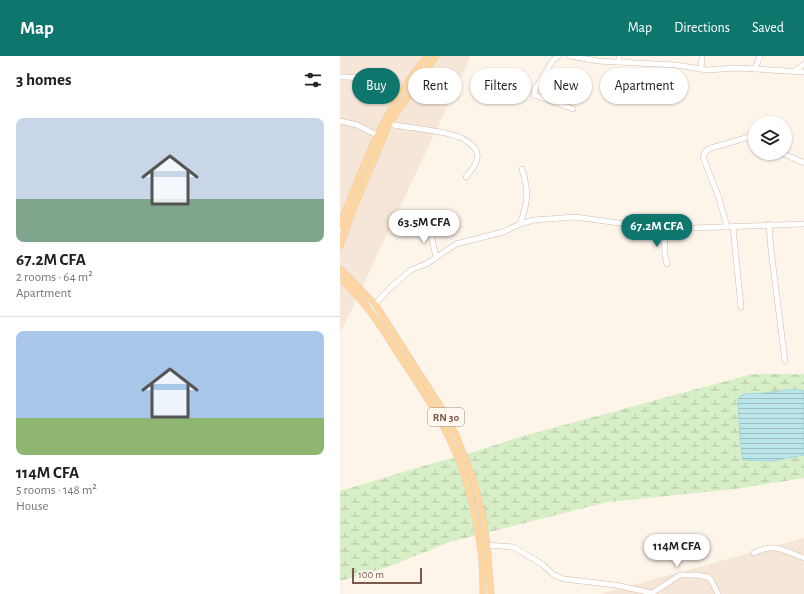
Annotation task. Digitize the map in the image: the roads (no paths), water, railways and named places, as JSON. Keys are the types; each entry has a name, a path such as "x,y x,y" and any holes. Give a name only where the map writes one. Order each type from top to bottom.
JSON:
{"main road":[{"path":"340,226 362,166 386,116 423,59 427,56"},
{"path":"340,246 353,210 389,124 436,56"},
{"name":"RN 30","path":"340,268 375,304 457,437 473,479 482,512 487,546 491,594"},
{"name":"RN 30","path":"340,279 370,310 418,383 450,440 466,481 474,513 481,547 484,580 483,594"}],"street":[{"path":"559,56 552,58 535,89 534,95 573,109"},
{"path":"570,56 598,61 691,66 701,69 737,68 804,72"},
{"path":"618,56 619,62"},
{"path":"701,69 702,56"},
{"path":"755,69 760,56"},
{"path":"794,71 804,64"},
{"path":"340,77 352,76 386,84 403,90"},
{"path":"340,121 357,125 377,135"},
{"path":"389,124 436,131 466,140 477,154 476,160 466,177"},
{"path":"727,228 719,198 703,157 704,153 708,149 748,137"},
{"path":"792,158 804,164"},
{"path":"520,224 525,212 527,200 527,190 522,169"},
{"path":"375,304 391,287 411,270 436,258 456,244 503,232 520,224 550,218 575,217 664,229 727,228 770,224 804,224"},
{"path":"770,224 771,250 785,361"},
{"path":"429,226 436,258"},
{"path":"733,227 741,307"},
{"path":"664,229 667,264"},
{"path":"487,546 513,547 542,564 554,575 564,578 615,585 639,593 652,594 680,575 696,575 708,577 718,594"},
{"path":"754,553 767,548 779,548 804,558"}],"water":[{"path":"795,389 804,391 804,455 772,461 743,460 740,439 738,399 740,396 746,394"}]}
